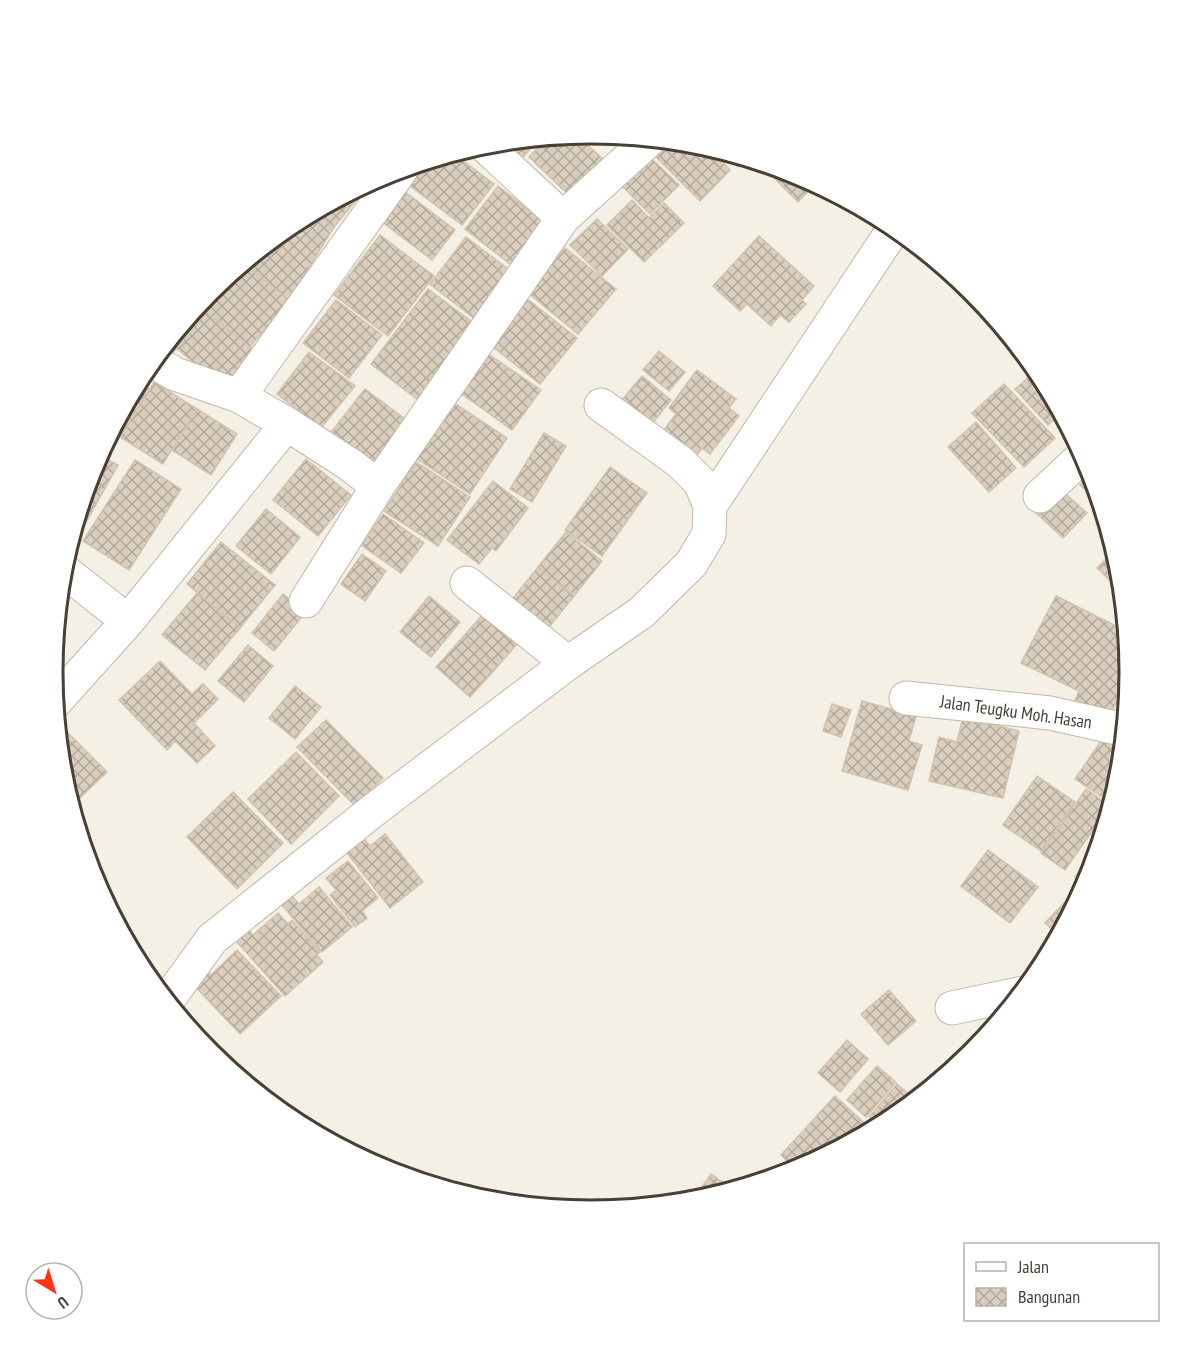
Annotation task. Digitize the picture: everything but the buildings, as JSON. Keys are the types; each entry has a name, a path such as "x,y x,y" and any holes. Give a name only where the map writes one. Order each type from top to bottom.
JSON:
{"street":[{"path":"306,601 378,486 563,218 641,147"},
{"path":"493,153 563,218"},
{"path":"239,396 392,183"},
{"path":"710,506 889,236"},
{"path":"161,366 175,374 239,396 349,464 378,486"},
{"path":"172,994 212,939 375,809 568,663 642,612 691,564 709,534 710,506 700,482 680,462 601,405"},
{"path":"64,692 128,621 287,424"},
{"path":"1040,496 1076,462"},
{"path":"72,577 128,621"},
{"path":"467,583 568,663"},
{"name":"Jalan Teugku Moh. Hasan","path":"906,698 1050,713 1117,728"},
{"path":"952,1008 1009,996"}]}
